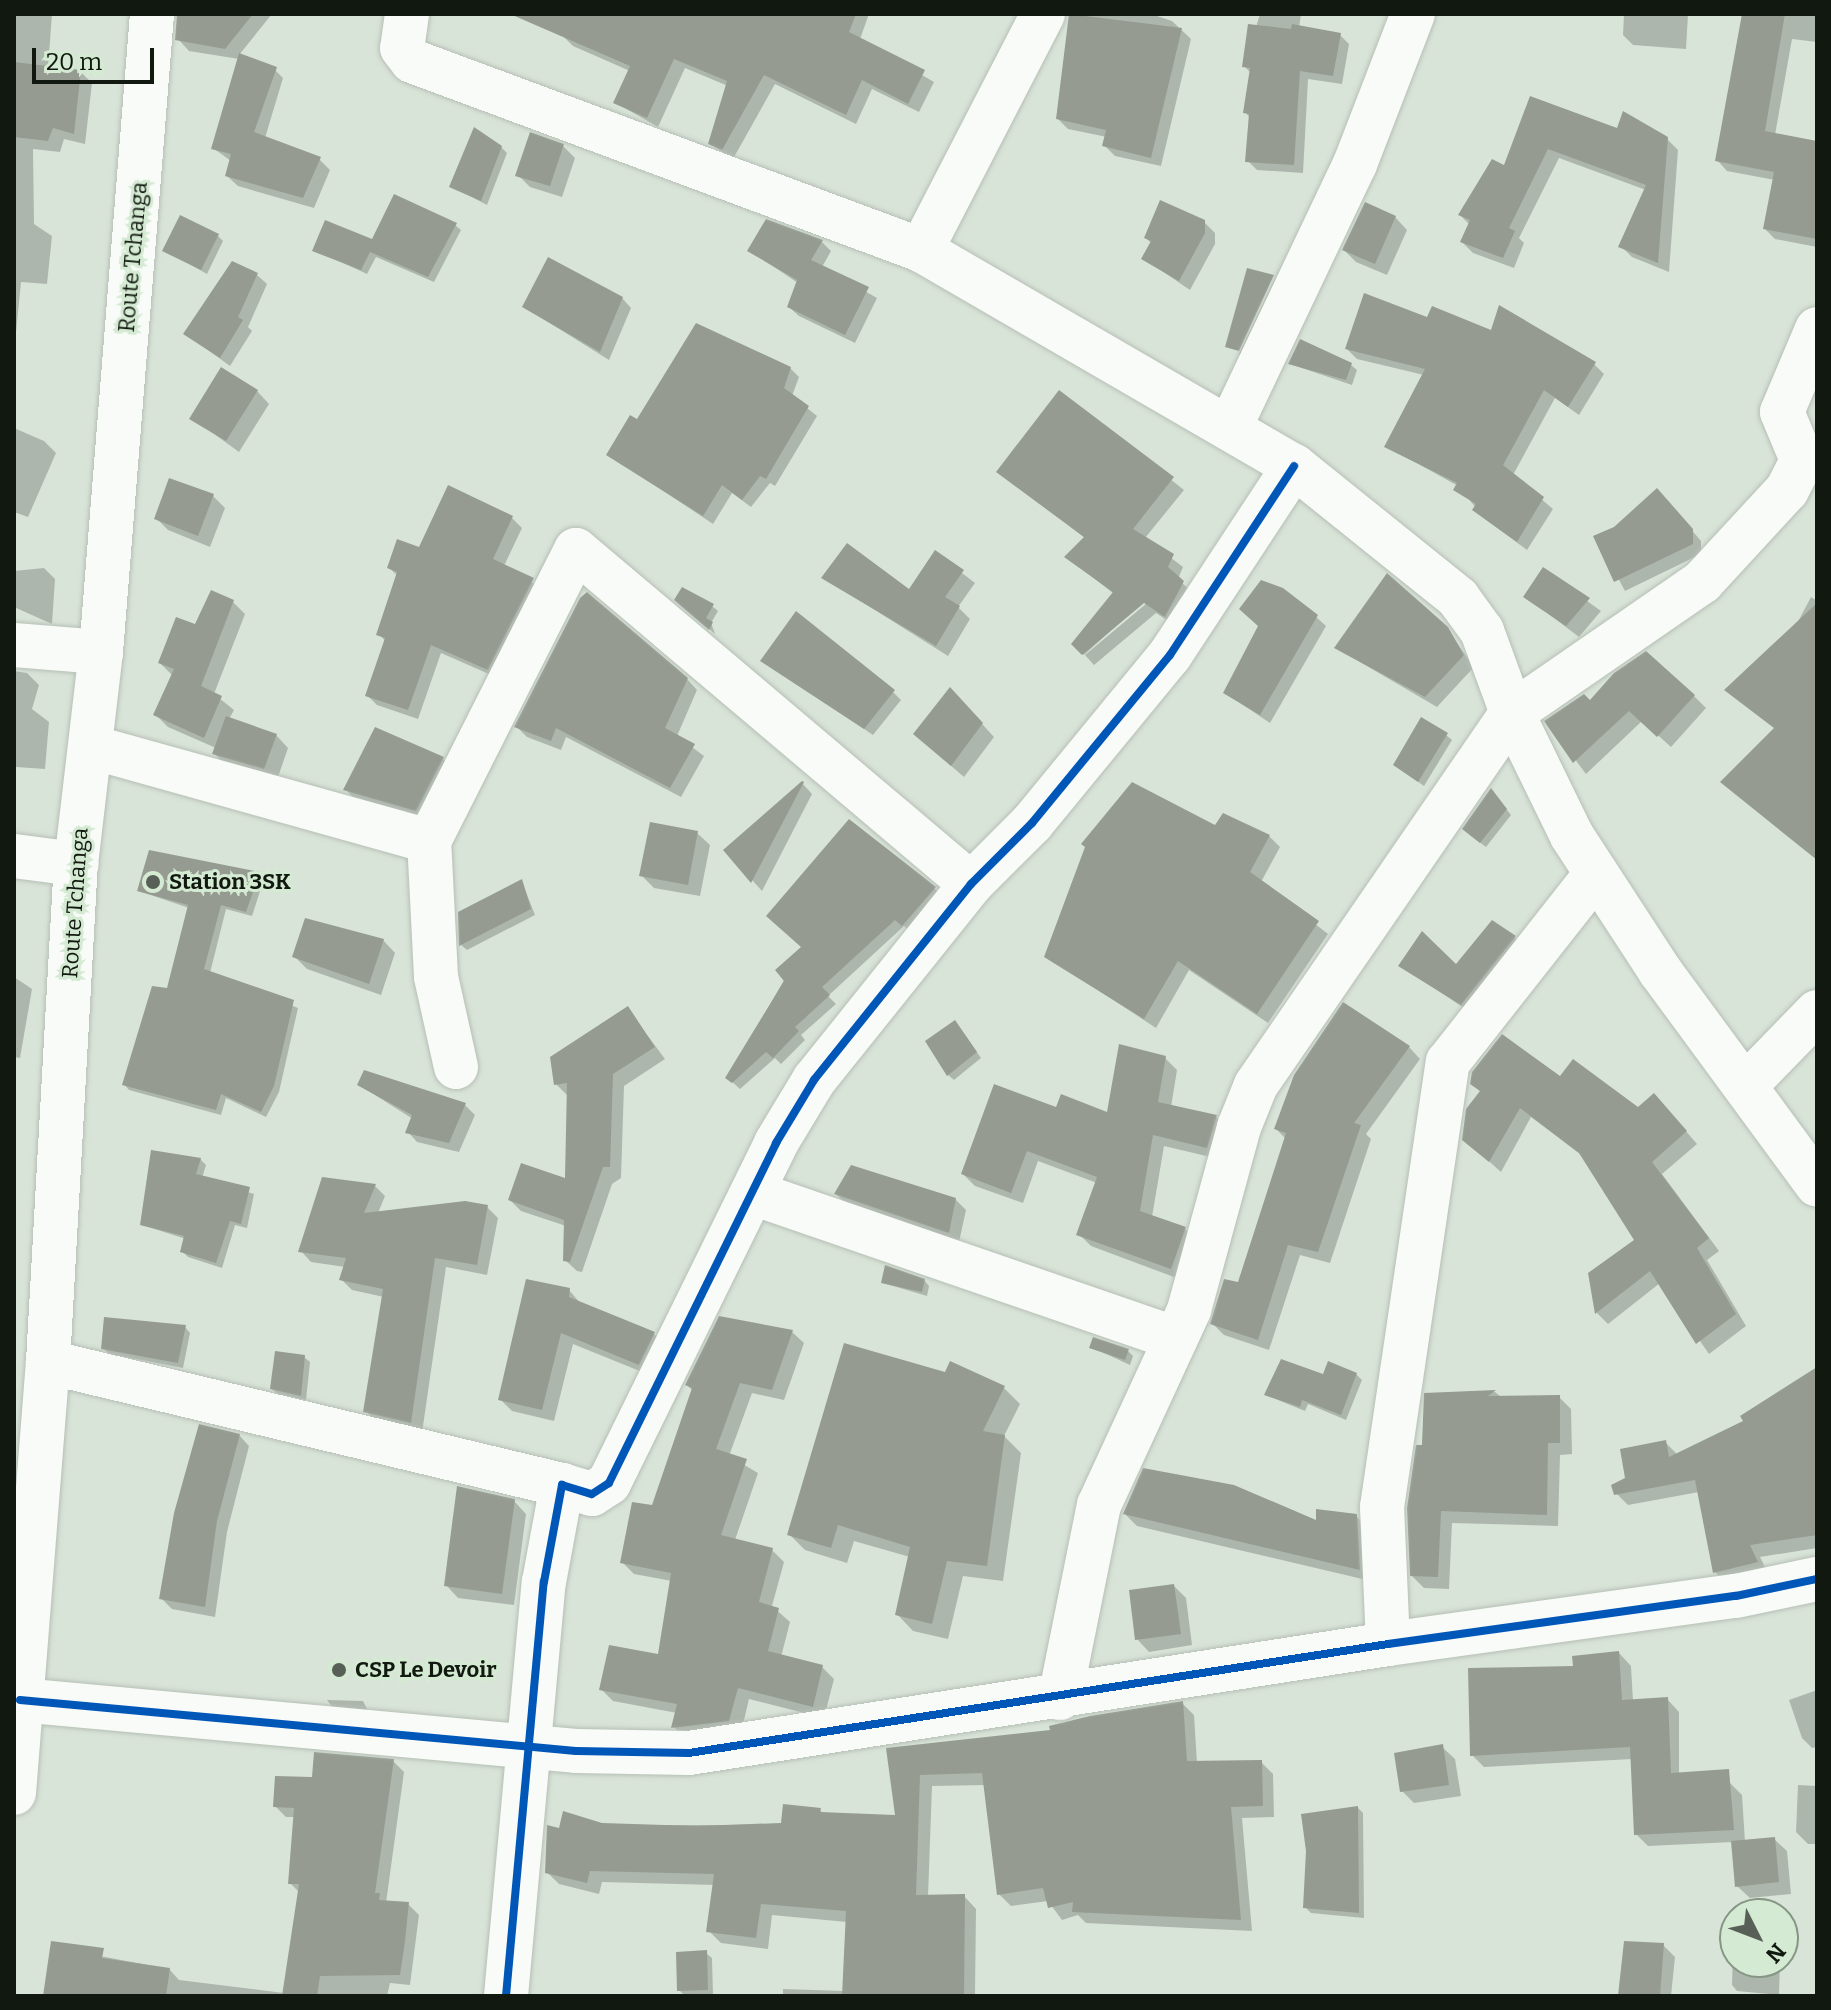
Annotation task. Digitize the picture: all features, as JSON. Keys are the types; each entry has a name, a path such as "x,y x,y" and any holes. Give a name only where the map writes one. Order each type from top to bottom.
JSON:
{"street":[{"name":"Route Tchanga","path":"14,1793 26,1507 48,1362 76,864 101,652 152,14"},
{"path":"407,14 402,48 420,65 921,250 1294,466 1458,598 1482,631 1512,713 1596,874 1817,1185"},
{"path":"921,250 1043,14"},
{"path":"1230,427 1355,164 1413,14"},
{"path":"1060,1698 1099,1505 1176,1339 1256,1085 1512,713 1702,582 1787,490 1802,460 1782,412 1817,329"},
{"path":"48,1362 592,1494 609,1483 753,1193 814,1080 971,884 1032,823 1170,655 1294,466"},
{"path":"456,1067 436,977 429,841 576,550 971,884"},
{"path":"14,645 101,652"},
{"path":"92,747 429,841"},
{"path":"14,856 76,864"},
{"path":"1388,1644 1382,1507 1448,1062 1596,874"},
{"path":"1746,1085 1817,1012"},
{"path":"753,1193 1176,1339"},
{"path":"506,1996 544,1582 562,1485"},
{"path":"20,1700 527,1746 689,1753 1060,1698 1388,1644 1736,1596 1817,1579"}],"building":[{"path":"177,14 253,14 225,49 175,40"},
{"path":"510,14 856,14 849,32 925,70 908,104 862,80 846,115 764,75 722,150 708,144 727,81 674,59 647,118 613,103 630,66"},
{"path":"1069,14 1182,28 1151,158 1102,146 1106,130 1056,119"},
{"path":"1742,14 1785,14 1765,131 1817,141 1817,239 1763,229 1774,172 1715,161"},
{"path":"1248,24 1291,29 1292,24 1341,33 1333,76 1300,71 1294,165 1245,162 1249,114 1243,113 1250,68 1242,67"},
{"path":"239,53 277,67 254,132 321,157 303,198 225,176 231,154 211,149"},
{"path":"14,62 81,70 74,134 53,128 48,141 14,137"},
{"path":"1530,96 1617,128 1623,111 1668,137 1658,263 1618,247 1646,185 1548,149 1509,228 1515,231 1503,258 1460,242 1470,220 1458,215 1492,159 1504,165"},
{"path":"474,127 502,146 481,201 449,187"},
{"path":"530,132 564,144 550,186 515,176"},
{"path":"394,194 457,223 428,277 370,252 361,270 312,251 325,220 372,239"},
{"path":"1160,200 1205,220 1205,233 1179,281 1141,259 1151,241 1144,238"},
{"path":"1365,202 1396,216 1375,264 1342,250"},
{"path":"180,215 219,234 201,270 162,251"},
{"path":"766,219 823,240 811,260 869,287 845,335 787,307 797,280 747,251"},
{"path":"548,257 623,297 600,352 522,307"},
{"path":"232,261 258,273 238,317 243,320 220,358 183,334"},
{"path":"1247,268 1274,275 1239,351 1225,347"},
{"path":"1364,293 1427,317 1432,306 1491,330 1499,305 1596,362 1568,407 1544,390 1503,465 1544,497 1517,542 1472,510 1476,504 1453,490 1457,483 1384,447 1425,369 1345,349"},
{"path":"696,323 791,367 784,388 809,406 766,479 760,476 742,500 722,485 703,516 606,455 630,415 637,419"},
{"path":"1300,339 1352,363 1346,380 1288,364"},
{"path":"221,367 258,390 226,441 189,419"},
{"path":"1059,390 1174,477 1133,529 1174,554 1168,567 1184,581 1165,617 1144,603 1082,655 1071,644 1113,592 1064,557 1084,537 996,472"},
{"path":"169,478 214,494 198,536 154,519"},
{"path":"448,485 513,516 493,559 534,578 488,670 431,645 408,710 365,696 385,638 376,635 397,572 387,568 397,539 419,547"},
{"path":"1657,488 1693,529 1693,544 1614,582 1593,536 1614,527"},
{"path":"847,543 909,589 935,550 964,570 945,597 960,606 936,646 821,578"},
{"path":"1543,567 1590,598 1566,626 1523,597"},
{"path":"1387,573 1448,627 1464,655 1425,697 1334,648"},
{"path":"1261,580 1283,588 1318,615 1260,715 1223,693 1258,626 1239,609"},
{"path":"682,587 714,604 706,618 713,622 709,630 674,600"},
{"path":"211,590 234,600 201,686 222,696 204,738 153,715 174,669 158,663 176,617 195,624"},
{"path":"587,592 688,678 665,728 695,744 670,788 556,728 551,741 514,727 580,598"},
{"path":"1817,603 1817,860 1720,782 1774,728 1724,690"},
{"path":"796,611 895,690 864,729 760,661"},
{"path":"1646,651 1695,695 1657,737 1629,711 1573,763 1544,721 1584,694 1590,700 1614,673"},
{"path":"950,687 983,723 951,766 913,734"},
{"path":"226,716 277,734 264,769 212,754"},
{"path":"1421,717 1448,733 1418,782 1393,765"},
{"path":"375,727 444,757 416,811 343,790"},
{"path":"804,782 751,883 723,850"},
{"path":"1132,782 1215,825 1223,813 1270,835 1250,872 1319,921 1257,1014 1178,961 1144,1019 1044,957 1085,847 1081,844"},
{"path":"1491,788 1507,809 1480,843 1462,829"},
{"path":"849,819 936,887 902,926 895,920 822,987 830,995 795,1027 799,1031 773,1058 766,1052 732,1083 725,1078 784,981 775,970 801,947 766,916"},
{"path":"650,822 698,831 688,885 639,876"},
{"path":"149,850 260,872 246,912 221,905 204,969 294,1000 274,1086 261,1112 221,1094 216,1110 122,1085 152,986 167,988 188,905 137,891"},
{"path":"522,879 531,909 459,946 458,912"},
{"path":"305,918 384,939 369,984 292,957"},
{"path":"1492,920 1516,936 1461,1005 1398,966 1422,931 1456,964"},
{"path":"1343,1002 1410,1046 1354,1123 1361,1125 1318,1252 1288,1245 1258,1340 1210,1324 1224,1279 1238,1282 1286,1133 1274,1129 1294,1075"},
{"path":"628,1006 655,1047 613,1074 610,1167 603,1167 570,1262 563,1261 564,1220 508,1200 521,1163 565,1178 567,1083 554,1085 550,1057"},
{"path":"955,1020 977,1052 947,1076 925,1041"},
{"path":"1502,1034 1560,1076 1573,1059 1638,1107 1654,1093 1687,1131 1652,1162 1709,1238 1697,1248 1736,1314 1696,1344 1650,1271 1595,1314 1588,1273 1634,1240 1579,1153 1520,1108 1489,1162 1462,1140 1466,1109 1480,1091 1470,1084 1472,1072"},
{"path":"1119,1044 1166,1056 1158,1102 1217,1115 1207,1148 1153,1135 1140,1211 1186,1227 1171,1269 1076,1235 1097,1177 1027,1151 1011,1193 961,1174 994,1084 1056,1107 1061,1094 1107,1112"},
{"path":"364,1070 466,1103 449,1143 405,1133 412,1115 357,1085"},
{"path":"151,1150 201,1158 196,1174 250,1187 241,1224 230,1221 216,1263 180,1252 184,1236 140,1225"},
{"path":"851,1165 956,1198 949,1233 834,1194"},
{"path":"322,1177 376,1184 364,1213 465,1201 488,1205 477,1265 435,1258 411,1423 363,1412 383,1289 339,1280 346,1258 298,1252"},
{"path":"885,1265 925,1279 922,1292 881,1283"},
{"path":"526,1279 570,1288 569,1297 655,1332 639,1365 561,1333 542,1410 498,1400"},
{"path":"719,1316 793,1330 772,1390 740,1383 716,1449 747,1459 721,1535 773,1548 759,1602 779,1608 768,1651 823,1665 813,1707 738,1688 729,1721 671,1728 677,1704 599,1690 609,1645 658,1654 671,1573 620,1563 632,1502 652,1505 692,1388 685,1385"},
{"path":"104,1317 186,1325 178,1363 101,1349"},
{"path":"1093,1337 1129,1349 1125,1360 1089,1348"},
{"path":"844,1343 945,1372 950,1361 1005,1386 983,1431 1005,1435 987,1566 947,1561 932,1624 895,1615 910,1547 838,1525 831,1548 787,1535"},
{"path":"275,1351 305,1355 301,1396 270,1389"},
{"path":"1281,1359 1323,1374 1328,1361 1357,1373 1341,1415 1302,1400 1300,1407 1264,1395"},
{"path":"1817,1367 1817,1535 1750,1545 1758,1562 1713,1573 1695,1480 1614,1495 1611,1485 1625,1478 1620,1449 1666,1440 1669,1457 1743,1421 1740,1416"},
{"path":"1496,1390 1488,1396 1560,1395 1560,1443 1548,1443 1547,1515 1441,1511 1438,1577 1410,1576 1407,1508 1416,1445 1422,1445 1424,1393"},
{"path":"199,1424 240,1434 217,1521 205,1607 159,1599 174,1513"},
{"path":"1143,1468 1234,1485 1316,1520 1316,1509 1357,1514 1360,1570 1123,1514"},
{"path":"457,1486 515,1499 502,1594 444,1586"},
{"path":"1174,1584 1181,1634 1135,1640 1129,1590"},
{"path":"1619,1651 1622,1700 1668,1697 1671,1773 1729,1769 1734,1830 1634,1835 1630,1747 1470,1756 1468,1668 1573,1666 1572,1656"},
{"path":"1183,1701 1187,1761 1262,1760 1263,1806 1231,1807 1241,1920 1072,1912 1073,1902 1048,1908 1043,1888 997,1895 982,1773 920,1775 916,1895 965,1894 964,1996 842,1996 846,1911 761,1904 756,1938 706,1932 714,1874 590,1871 587,1883 545,1873 547,1825 559,1828 563,1811 602,1823 696,1826 781,1823 783,1804 821,1808 820,1812 895,1815 886,1748 1050,1730 1049,1726 1090,1716"},
{"path":"1443,1744 1449,1785 1400,1792 1394,1753"},
{"path":"314,1752 394,1759 375,1893 380,1893 379,1900 409,1902 405,1941 400,1975 320,1976 317,1996 282,1996 299,1884 288,1884 294,1808 273,1807 275,1776 312,1777"},
{"path":"1358,1806 1359,1913 1303,1908 1306,1851 1301,1814"},
{"path":"1775,1837 1779,1882 1735,1887 1731,1841"},
{"path":"51,1941 104,1948 102,1958 170,1968 166,1996 43,1996"},
{"path":"1624,1941 1664,1943 1660,1996 1618,1996"},
{"path":"707,1950 708,1990 677,1991 676,1952"}],"cycle path":[{"path":"506,1996 544,1582 562,1485 592,1494 609,1483 776,1143 814,1080 971,884 1032,823 1170,655 1294,466"},
{"path":"20,1700 576,1751 689,1753 1388,1644 1736,1596 1817,1579"}],"place":[{"name":"Station 3SK","path":"153,882"},
{"name":"CSP Le Devoir","path":"339,1670"}]}
